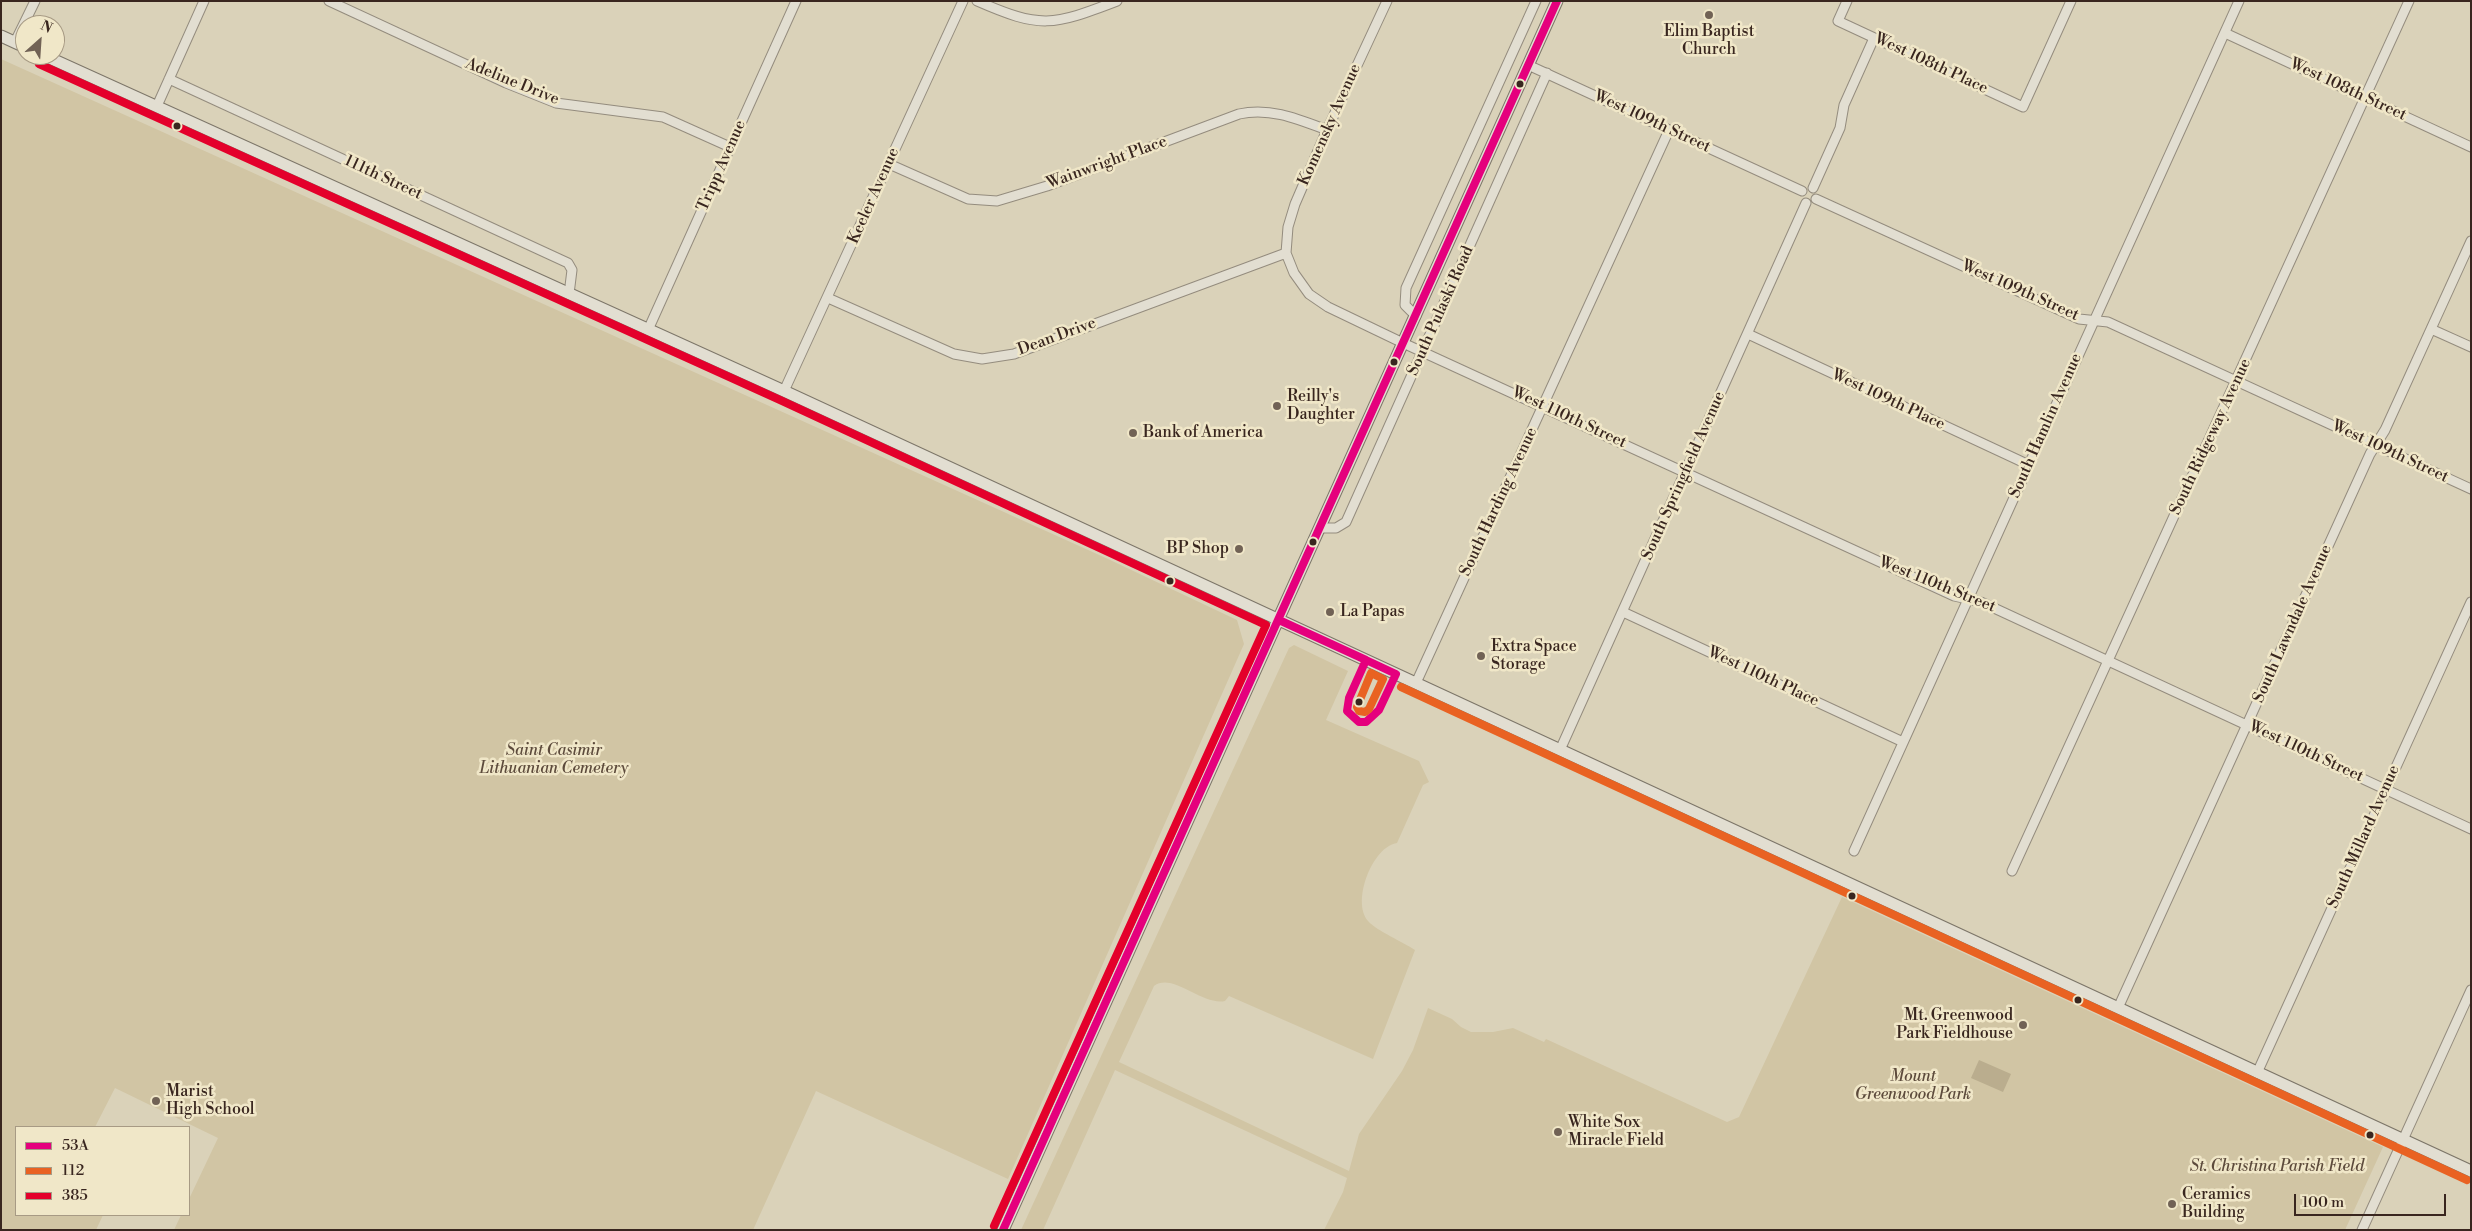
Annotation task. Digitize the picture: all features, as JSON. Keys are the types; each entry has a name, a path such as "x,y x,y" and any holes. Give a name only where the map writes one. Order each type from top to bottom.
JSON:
{"main road":[{"name":"South Pulaski Road","path":"1003,1230 1557,1"},
{"path":"1,36 15,43"},
{"path":"65,64 784,391 2471,1171"}],"street":[{"path":"30,15 35,1"},
{"path":"157,106 204,1"},
{"name":"Adeline Drive","path":"329,1 506,83 556,102 663,117 730,147"},
{"name":"Tripp Avenue","path":"648,330 796,1"},
{"name":"Keeler Avenue","path":"784,391 962,1"},
{"path":"977,1 1015,18 1046,22 1084,14 1116,1"},
{"name":"Komensky Avenue","path":"1286,253 1288,227 1295,204 1387,1"},
{"name":"South Pulaski Road","path":"1416,316 1404,305 1406,288 1536,1"},
{"name":"West 108th Place","path":"1847,1 1838,21 2023,107 2071,1"},
{"name":"South Hamlin Avenue","path":"1854,851 2239,1"},
{"name":"South Ridgeway Avenue","path":"2012,871 2409,1"},
{"name":"West 108th Street","path":"2225,33 2471,148"},
{"path":"1813,188 1840,128 1844,105 1874,38"},
{"name":"West 109th Street","path":"1528,65 1802,191"},
{"name":"South Pulaski Road","path":"1320,528 1336,528 1346,522 1547,73"},
{"name":"111th Street","path":"169,79 568,263 572,270 569,294"},
{"name":"Wainwright Place","path":"889,164 968,199 998,201 1047,186 1239,114 1250,112 1284,114 1327,130"},
{"name":"South Harding Avenue","path":"1416,683 1669,130"},
{"path":"1808,187 1813,188 1817,194 1816,199 1811,203 1806,203 1801,197 1802,191 1808,187"},
{"name":"West 109th Street","path":"1816,199 2079,320 2108,322 2471,489"},
{"name":"South Springfield Avenue","path":"1560,750 1806,203"},
{"name":"South Lawndale Avenue","path":"2118,1008 2471,241"},
{"name":"West 110th Street","path":"1286,253 1294,272 1309,294 1328,307 1954,596 1981,602 2471,829"},
{"name":"Dean Drive","path":"828,298 942,349 982,359 1014,354 1286,253"},
{"path":"2431,329 2471,347"},
{"name":"West 109th Place","path":"1748,334 2029,465"},
{"name":"South Millard Avenue","path":"2257,1072 2471,602"},
{"name":"West 110th Place","path":"1622,612 1903,742"},
{"path":"2362,1230 2471,990"}],"green space":[{"name":"Saint Casimir Lithuanian Cemetery","path":"1,59 1108,559 1237,620 1244,644 1008,1179 816,1091 753,1230 174,1230 181,1216 190,1216 190,1197 218,1138 115,1088 96,1126 15,1126 15,1216 103,1216 96,1230 1,1230"},
{"name":"Mount Greenwood Park","path":"1294,645 1348,671 1326,720 1419,761 1429,782 1423,785 1397,843 1388,846 1380,854 1367,876 1363,888 1363,912 1368,921 1415,950 1373,1059 1229,996 1225,1001 1216,1001 1170,983 1162,983 1154,986 1119,1062 1349,1171 1359,1134 1402,1071 1413,1050 1428,1008 1452,1019 1461,1027 1471,1032 1493,1032 1513,1028 1544,1042 1546,1039 1727,1122 1739,1117 1842,897 2383,1147 2345,1230 1324,1230 1343,1192 1347,1178 1115,1070 1043,1230 1021,1230 1289,648"}],"shaded area":[{"path":"1979,1060 2011,1074 2003,1092 1971,1078"}],"transit line":[{"name":"53A","path":"1003,1230 1557,1"},
{"name":"385","path":"41,65 780,400 1266,625 994,1226"},
{"name":"53A","path":"1279,620 1366,660"},
{"name":"53A","path":"1366,660 1396,674 1379,710 1366,722 1359,722 1347,711 1349,698 1366,660"},
{"name":"112","path":"1371,673 1383,679 1369,709 1365,712 1359,711 1357,707 1371,673"},
{"name":"112","path":"1401,687 2467,1180"}],"place":[{"name":"Elim Baptist Church","path":"1709,15"},
{"name":"Reilly's Daughter","path":"1277,406"},
{"name":"Bank of America","path":"1133,433"},
{"name":"BP Shop","path":"1239,549"},
{"name":"La Papas","path":"1330,612"},
{"name":"Extra Space Storage","path":"1481,656"},
{"name":"Mt. Greenwood Park Fieldhouse","path":"2023,1025"},
{"name":"Marist High School","path":"156,1101"},
{"name":"White Sox Miracle Field","path":"1558,1132"},
{"name":"Ceramics Building","path":"2172,1204"}],"park label":[{"name":"St. Christina Parish Field","path":"2277,1167"}]}
